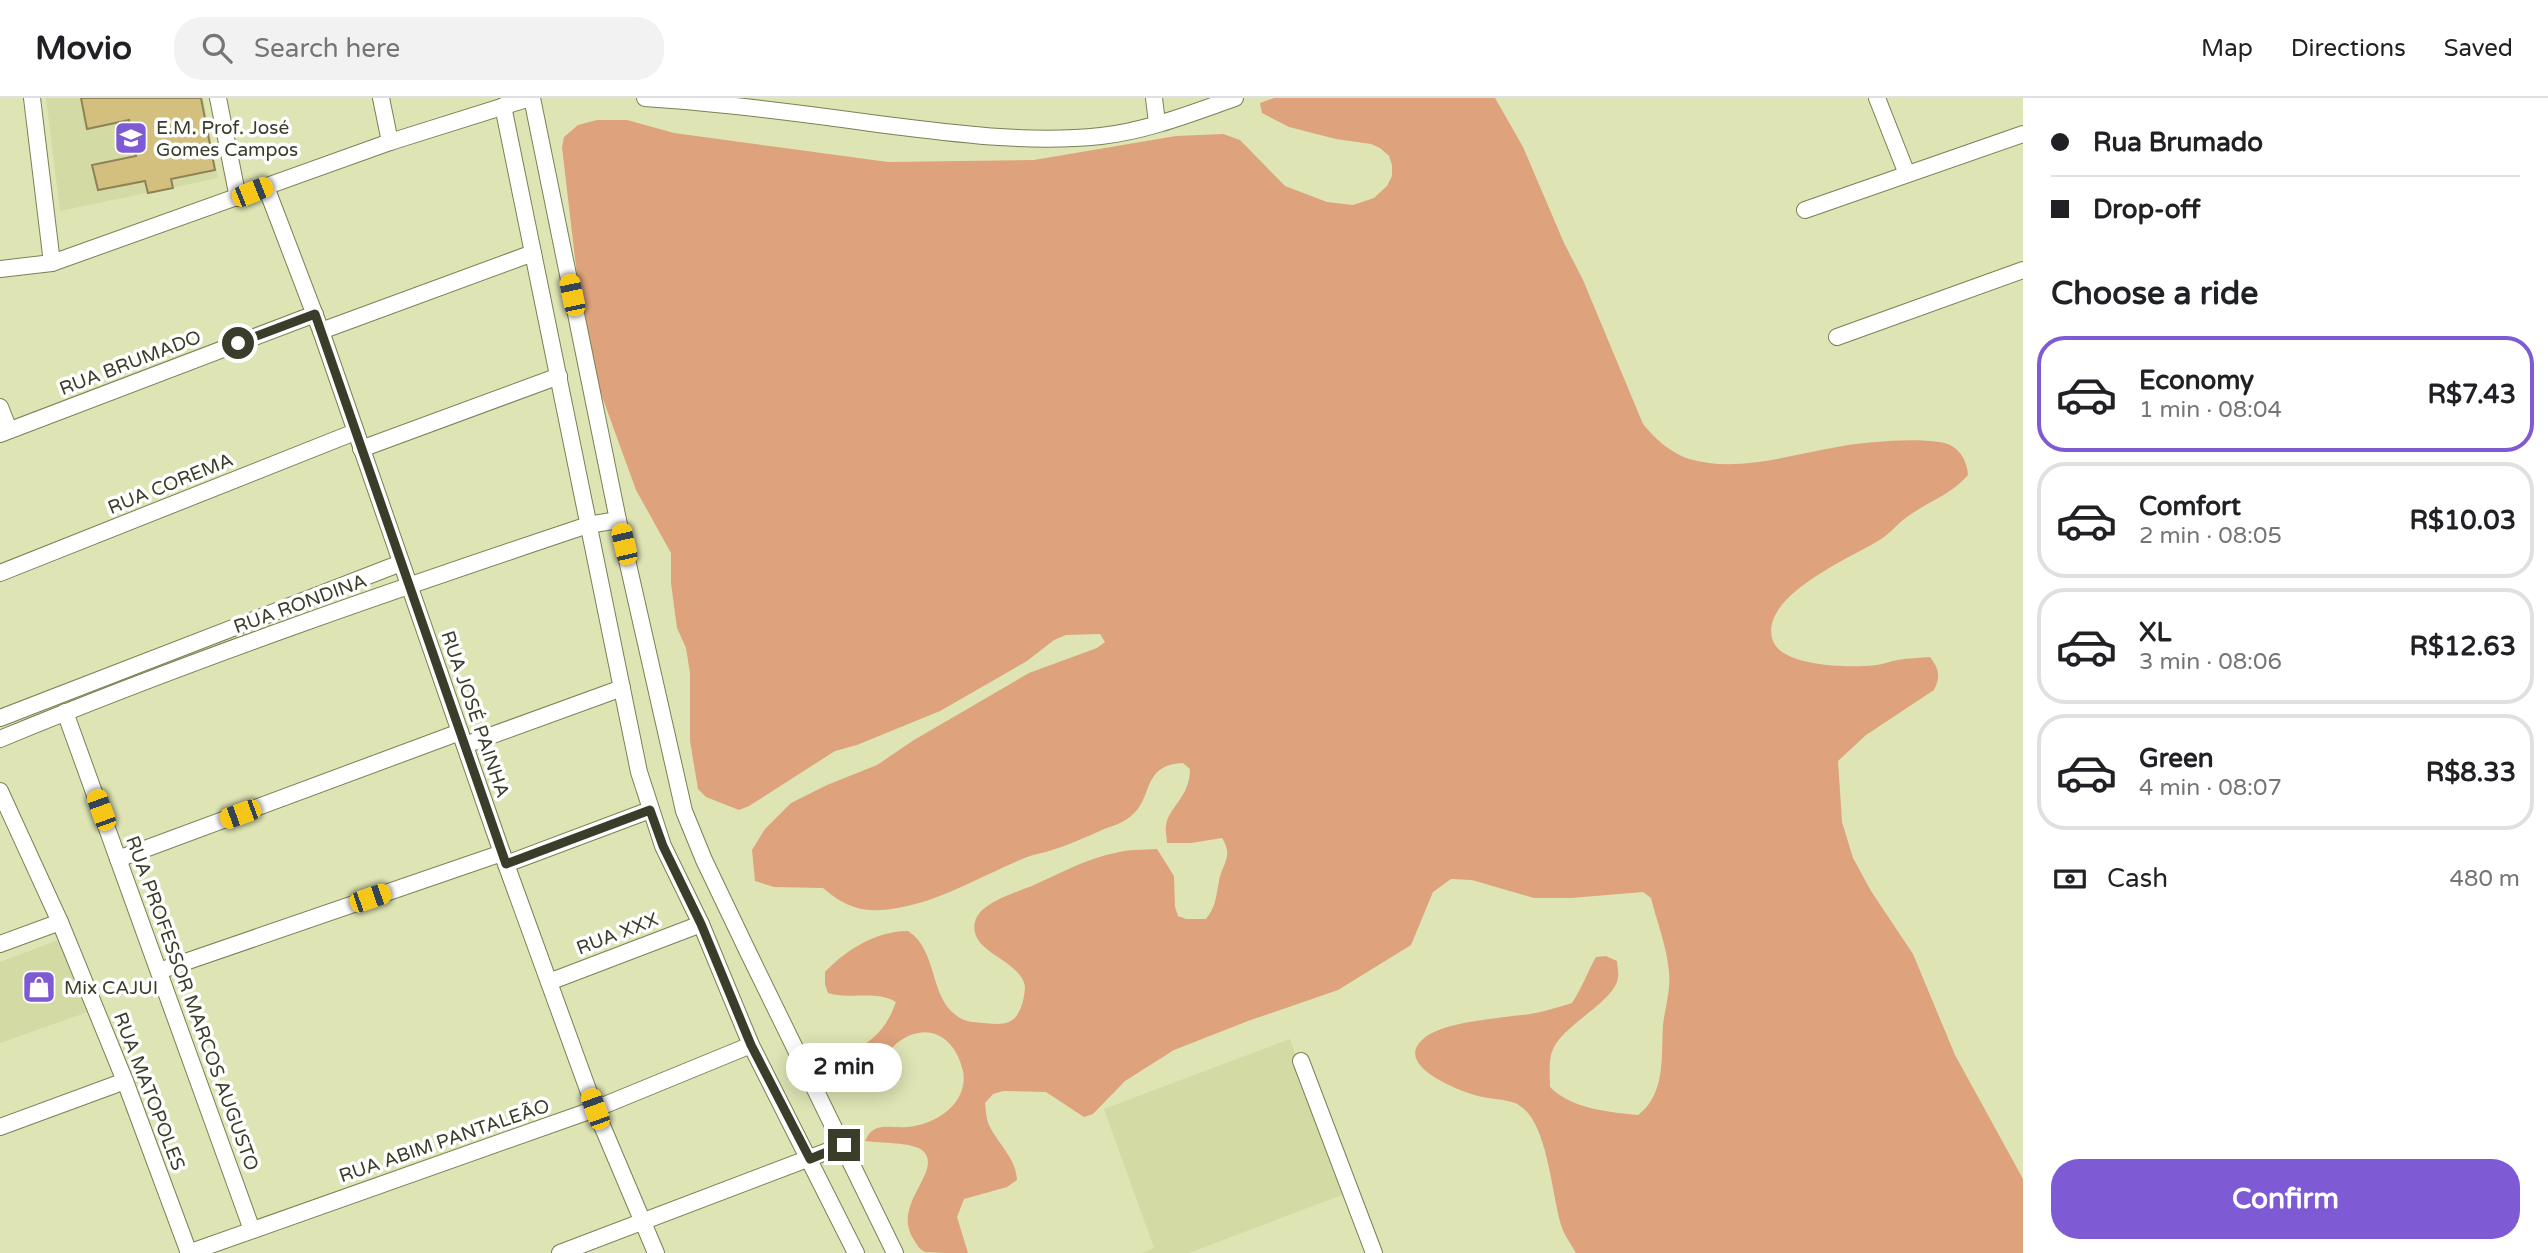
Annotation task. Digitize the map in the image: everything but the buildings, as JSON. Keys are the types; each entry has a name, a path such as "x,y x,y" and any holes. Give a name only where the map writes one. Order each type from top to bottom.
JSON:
{"street":[{"path":"32,98 52,263"},
{"path":"218,98 238,198"},
{"path":"381,98 390,142"},
{"path":"0,270 52,263 390,142 531,98 618,520 684,811 742,941 895,1253"},
{"path":"645,98 723,100 985,137 1048,139 1103,136 1157,123 1235,98"},
{"path":"1154,98 1157,123"},
{"path":"1877,98 1907,174"},
{"path":"503,106 639,772 650,810 663,846 701,924 751,1045 856,1253"},
{"path":"1805,210 2023,134"},
{"name":"RUA JOSÉ PAINHA","path":"266,187 315,314 504,858 595,1109 656,1253"},
{"path":"321,331 533,253"},
{"path":"1837,337 2023,270"},
{"name":"RUA BRUMADO","path":"5,432 315,314"},
{"path":"362,449 559,376"},
{"path":"0,407 5,432"},
{"name":"RUA COREMA","path":"0,572 355,432"},
{"name":"RUA RONDINA","path":"0,739 65,712 409,585 588,525 618,520"},
{"name":"RUA RONDINA","path":"0,718 401,563"},
{"path":"118,859 463,738 622,688"},
{"name":"RUA PROFESSOR MARCOS AUGUSTO","path":"65,712 252,1230"},
{"name":"RUA MATOPOLES","path":"0,791 60,922 125,1081 189,1253"},
{"path":"159,971 650,810"},
{"path":"0,944 60,922"},
{"name":"RUA XXX","path":"549,982 701,924"},
{"name":"RUA ABIM PANTALEÃO","path":"189,1253 595,1109 751,1045"},
{"path":"1301,1060 1374,1253"},
{"path":"0,1127 125,1081"},
{"path":"560,1253 844,1145"}],"shaded area":[{"name":"E.M. Prof. José Gomes Campos","path":"46,98 203,98 218,178 60,211"},
{"path":"1274,98 1495,98 1523,147 1564,243 1583,280 1643,424 1658,440 1676,453 1707,463 1745,463 1849,445 1915,440 1945,443 1960,453 1966,463 1968,475 1947,493 1907,517 1882,539 1828,569 1792,595 1779,609 1772,625 1773,641 1779,650 1790,657 1820,664 1866,666 1930,657 1937,669 1938,681 1934,690 1866,735 1838,761 1842,822 1853,858 1871,891 1913,954 1955,1055 2023,1179 2023,1253 1576,1253 1561,1225 1545,1151 1535,1123 1528,1113 1515,1103 1478,1096 1432,1076 1416,1059 1416,1050 1422,1040 1443,1028 1535,1013 1572,1003 1596,957 1606,956 1617,961 1618,975 1615,986 1553,1049 1550,1058 1550,1087 1580,1105 1638,1115 1647,1106 1658,1086 1669,985 1666,953 1651,898 1643,892 1534,898 1472,880 1451,879 1433,892 1411,945 1338,990 1174,1050 1125,1081 1093,1114 1084,1117 1046,1092 1003,1091 993,1094 985,1103 987,1120 1010,1158 1017,1180 1007,1187 964,1199 957,1217 968,1253 925,1252 916,1244 908,1227 908,1214 927,1168 928,1159 923,1151 912,1146 865,1141 875,1129 918,1125 939,1117 948,1110 956,1102 964,1083 959,1059 947,1041 938,1035 919,1033 897,1043 879,1063 859,1070 837,1073 835,1063 879,1032 896,1002 888,998 828,993 825,972 842,956 862,943 884,934 908,931 918,939 924,950 948,1008 966,1021 1003,1024 1017,1015 1025,986 1014,969 979,941 975,933 975,922 984,908 1001,898 1094,859 1126,851 1157,849 1174,876 1178,916 1186,919 1206,919 1214,906 1227,850 1222,838 1191,843 1167,843 1168,819 1183,795 1189,779 1190,769 1183,763 1160,770 1154,776 1138,809 1124,821 1065,846 1027,857 956,890 919,903 900,908 865,910 843,902 823,888 774,887 755,881 752,850 765,829 791,803 877,765 914,740 1029,673 1097,648 1105,642 1100,634 1066,635 1054,640 1027,661 940,711 857,745 835,751 739,810 706,797 698,789 690,741 690,673 686,648 677,628 671,583 671,553 636,490 595,377 582,318 562,147 564,137 578,125 597,120 627,120 674,133 888,162 1034,160 1176,136 1223,134 1240,140 1285,186 1327,202 1353,205 1374,198 1387,186 1392,176 1392,165 1389,156 1380,148 1289,127 1262,113 1260,103"},
{"name":"Mix CAJUI","path":"61,939 88,1012 0,1043 0,962"},
{"path":"1290,1039 1344,1194 1189,1253 1142,1253 1154,1248 1104,1109"}],"place":[{"name":"E.M. Prof. José Gomes Campos","path":"131,138"},
{"name":"Mix CAJUI","path":"39,987"}],"route":[{"path":"238,343 315,314 506,864 650,810 663,846 701,924 751,1045 810,1159 844,1145"}]}
